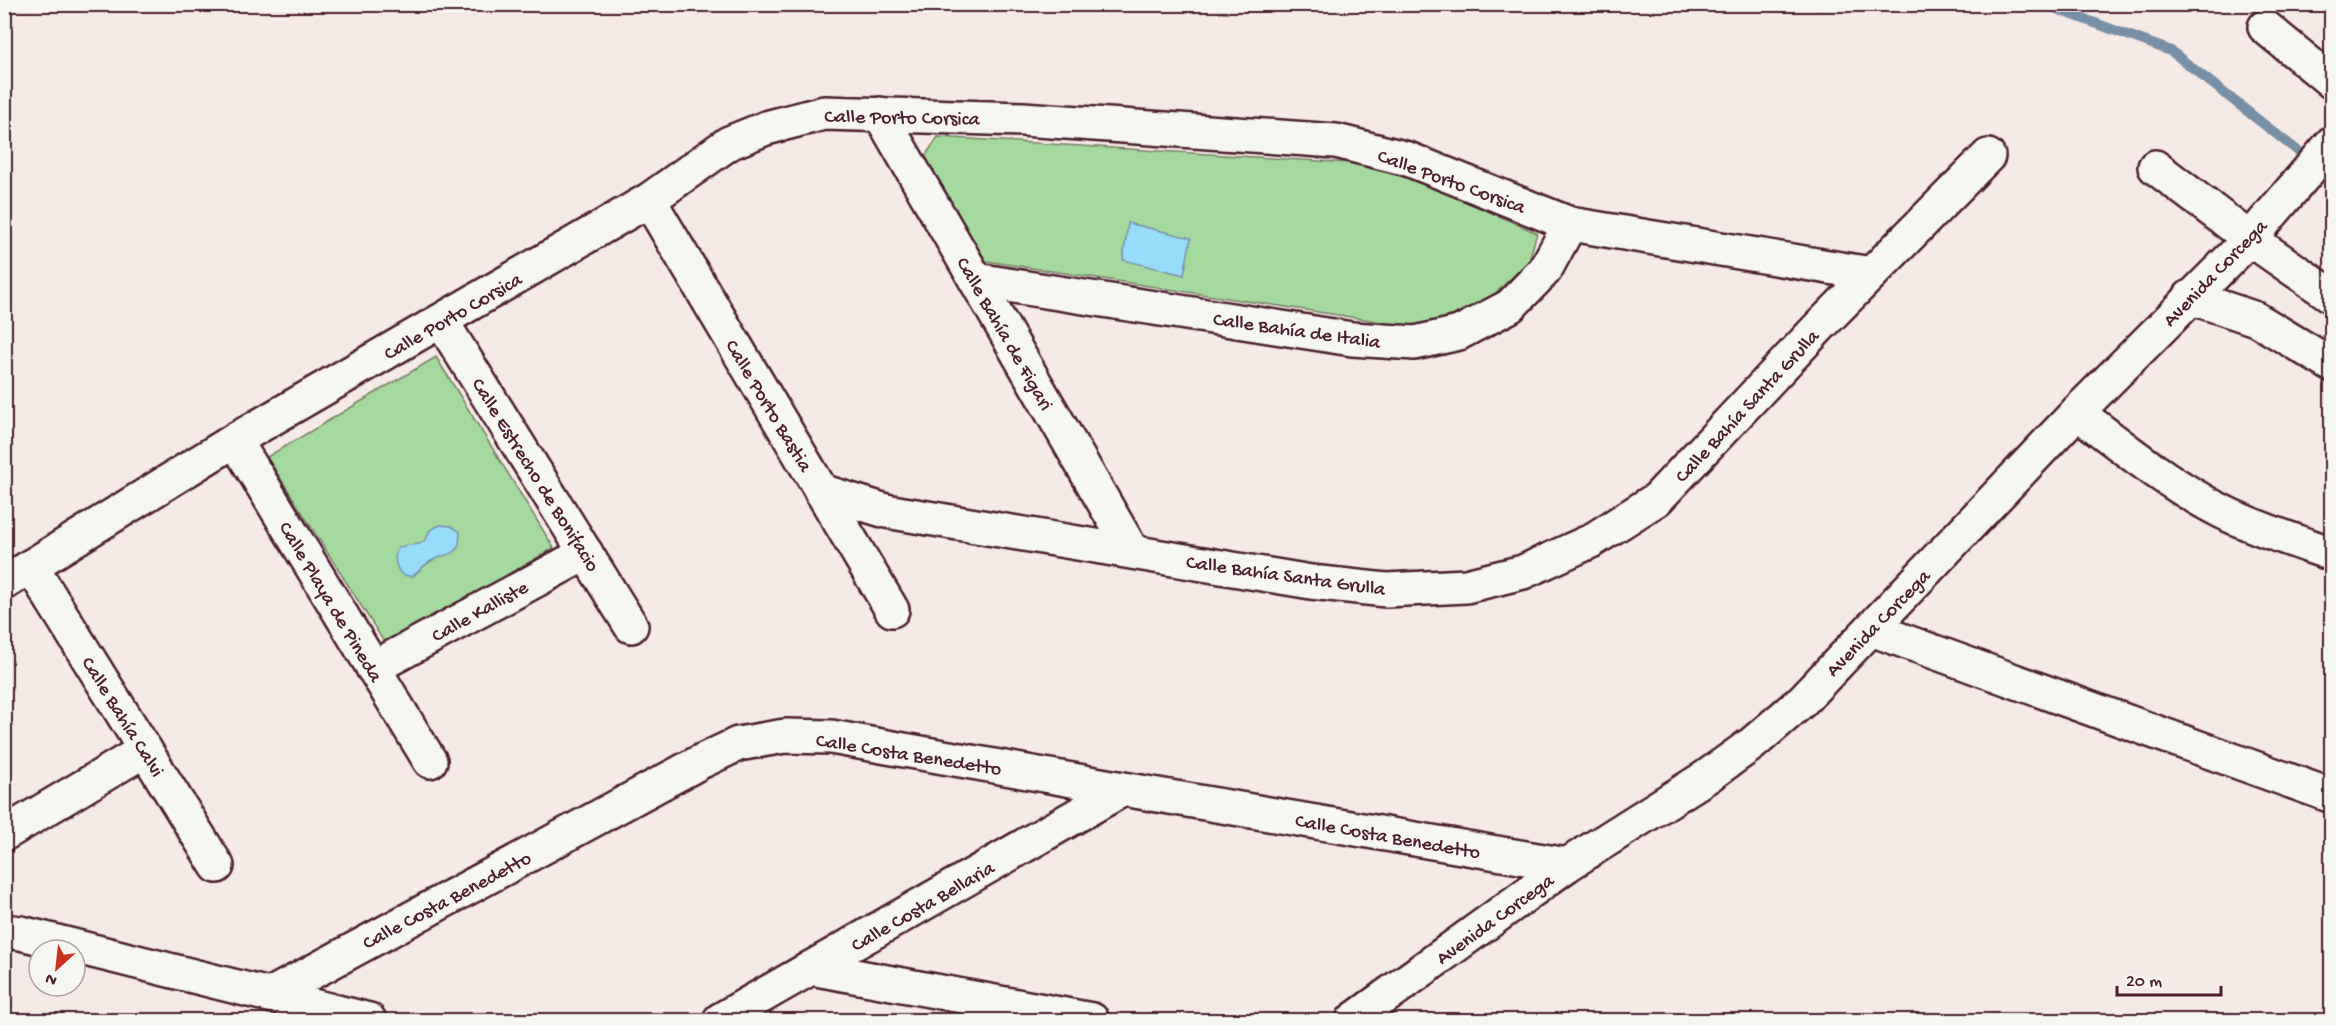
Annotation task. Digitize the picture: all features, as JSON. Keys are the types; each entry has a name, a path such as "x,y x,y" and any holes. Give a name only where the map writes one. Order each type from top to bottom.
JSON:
{"street":[{"path":"2265,27 2331,82"},
{"name":"Calle Porto Corsica","path":"18,575 236,440 649,200 729,143 766,128 824,113 1023,118 1336,141 1408,159 1570,224 1871,274"},
{"name":"Calle Bahía de Figari","path":"880,114 1132,551"},
{"name":"Avenida Corcega","path":"1353,1020 1567,865 1706,777 1752,744 1802,701 2077,412 2257,231 2331,143"},
{"name":"Calle Bahía Santa Grulla","path":"821,491 886,511 1311,582 1386,590 1466,586 1523,572 1591,541 1657,499 1871,274 1988,156"},
{"path":"2155,167 2257,231 2331,296"},
{"name":"Calle Porto Bastia","path":"649,200 892,610"},
{"name":"Calle Bahía de Italia","path":"976,280 1352,339 1415,343 1458,333 1510,306 1545,270 1570,224"},
{"path":"2190,297 2256,319 2331,365"},
{"name":"Calle Estrecho de Bonifacio","path":"442,322 631,626"},
{"path":"2077,412 2147,466 2188,493 2226,513 2331,554"},
{"name":"Calle Playa de Pineda","path":"236,440 430,761"},
{"name":"Calle Kalliste","path":"373,668 585,553"},
{"name":"Calle Bahía Calvi","path":"18,575 146,750 217,866"},
{"path":"1871,629 2331,796"},
{"name":"Calle Costa Benedetto","path":"270,995 702,761 738,744 785,736 831,736 1567,865"},
{"path":"4,834 146,750"},
{"name":"Calle Costa Bellaria","path":"720,1020 1123,789"},
{"path":"4,931 21,933 369,1020"},
{"path":"811,968 1092,1020"}],"green space":[{"path":"938,137 1351,163 1393,169 1537,233 1529,261 1481,307 1415,327 986,261 923,159"},
{"path":"436,357 554,548 386,645 267,457"}],"water":[{"path":"1128,223 1191,238 1184,275 1123,260"},
{"path":"440,525 451,526 460,532 460,541 456,550 431,561 412,577 401,574 395,561 398,548 421,543 430,530"}],"waterway":[{"path":"1674,4 2046,5 2171,51 2332,178"}]}
